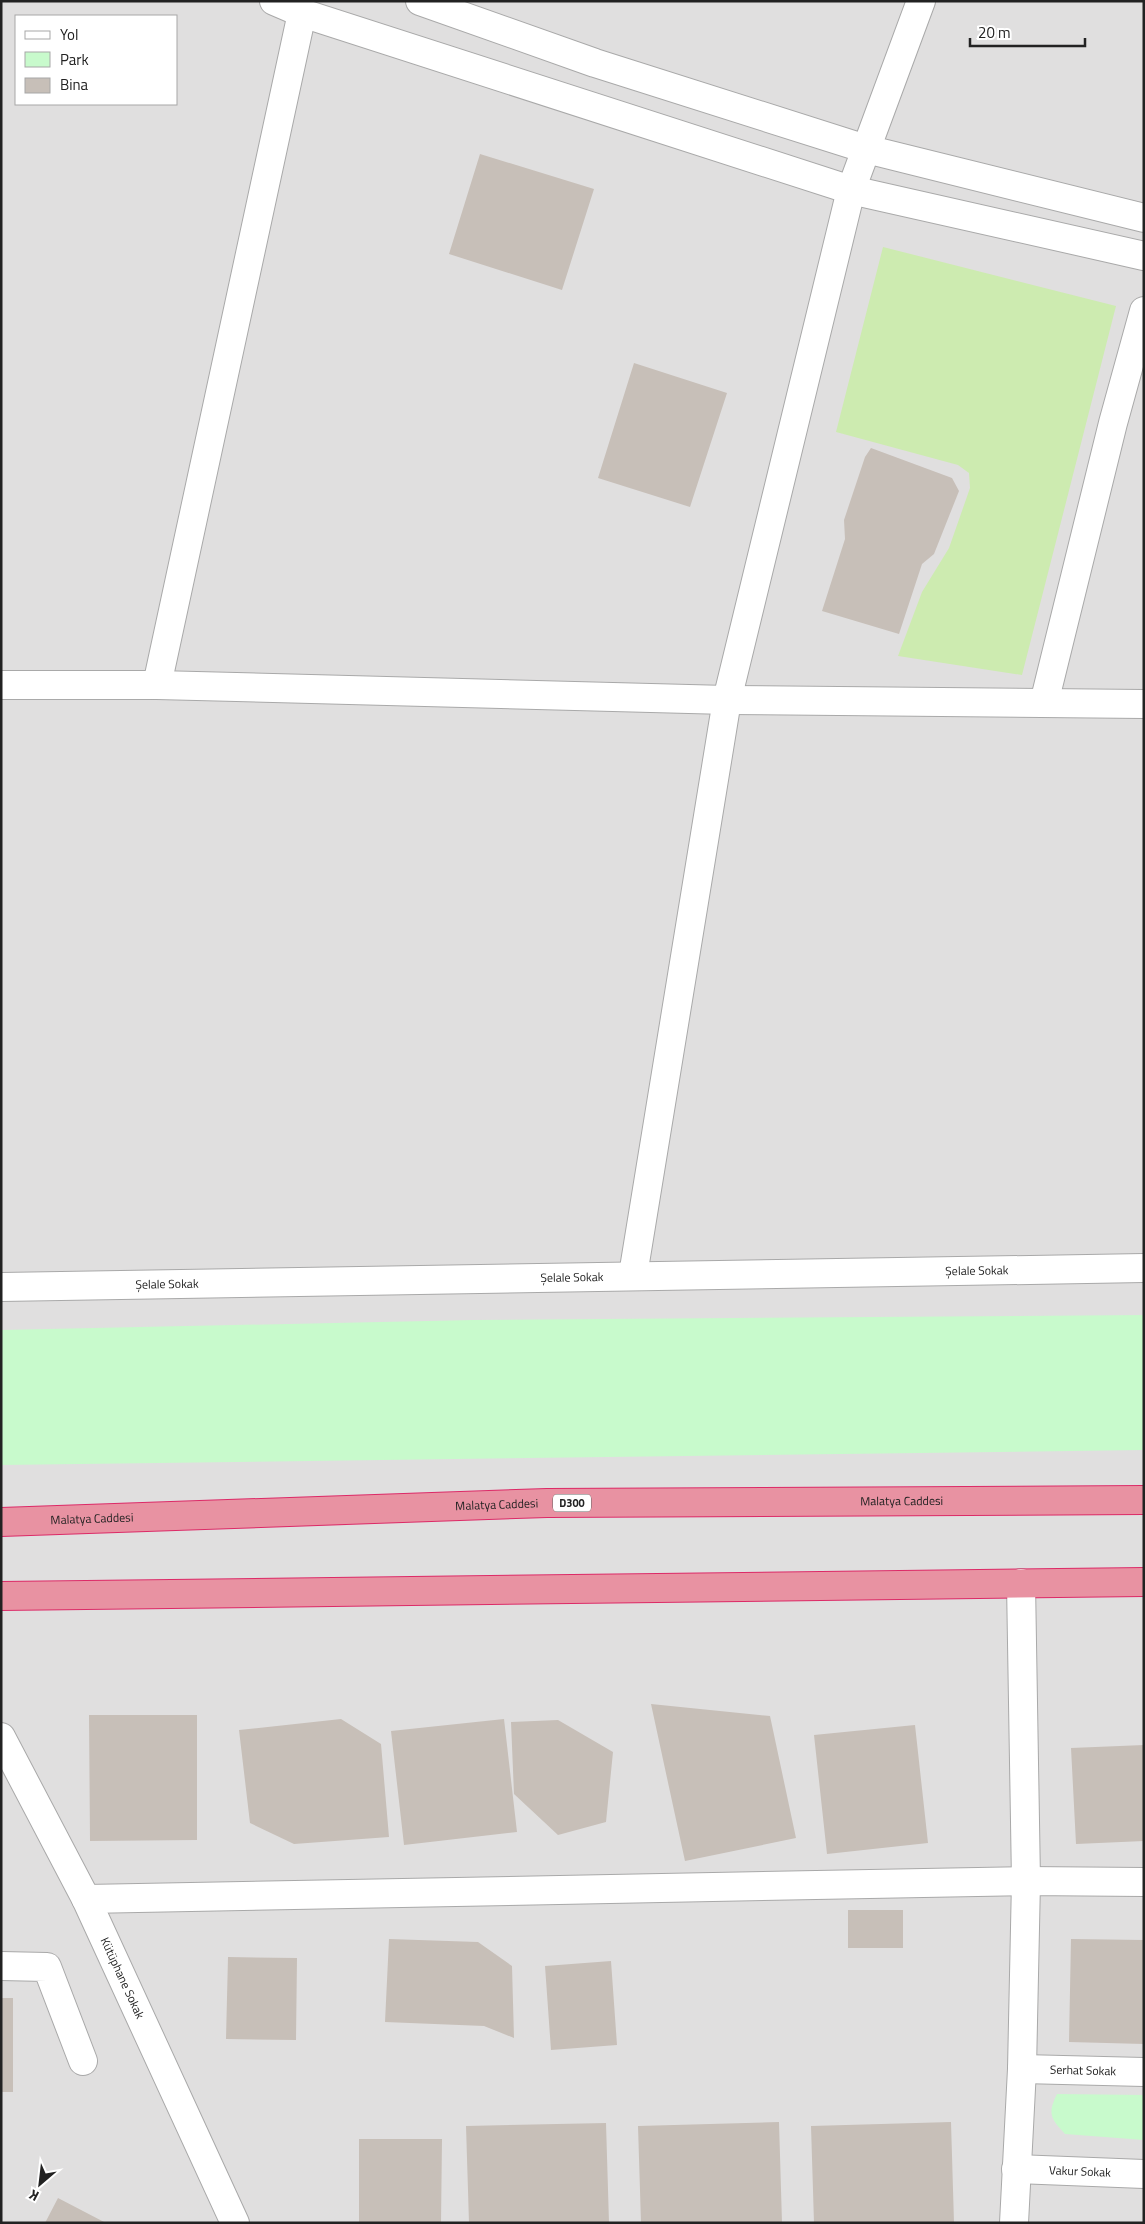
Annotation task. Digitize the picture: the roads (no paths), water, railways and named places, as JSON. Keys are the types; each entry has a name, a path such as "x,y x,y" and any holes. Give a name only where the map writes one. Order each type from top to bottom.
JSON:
{"highway":[{"name":"Malatya Caddesi","path":"1,1522 547,1503 1144,1500"},
{"path":"1,1596 1144,1582"}],"street":[{"path":"274,1 302,13 851,190 1144,256"},
{"path":"420,1 595,63 866,149 1144,218"},
{"path":"633,1275 727,700 851,190 921,1"},
{"path":"156,685 302,13"},
{"path":"1044,703 1113,423 1144,311"},
{"path":"1,685 156,685 727,700 1144,704"},
{"name":"Şelale Sokak","path":"1,1287 1144,1268"},
{"path":"1014,2223 1022,2069 1026,1880 1021,1583"},
{"name":"Kütüphane Sokak","path":"1,1737 86,1899 235,2223"},
{"path":"86,1899 1026,1880 1144,1882"},
{"path":"1,1966 47,1967 83,2061"},
{"name":"Serhat Sokak","path":"1022,2069 1144,2072"},
{"name":"Vakur Sokak","path":"1016,2169 1144,2174"}]}
